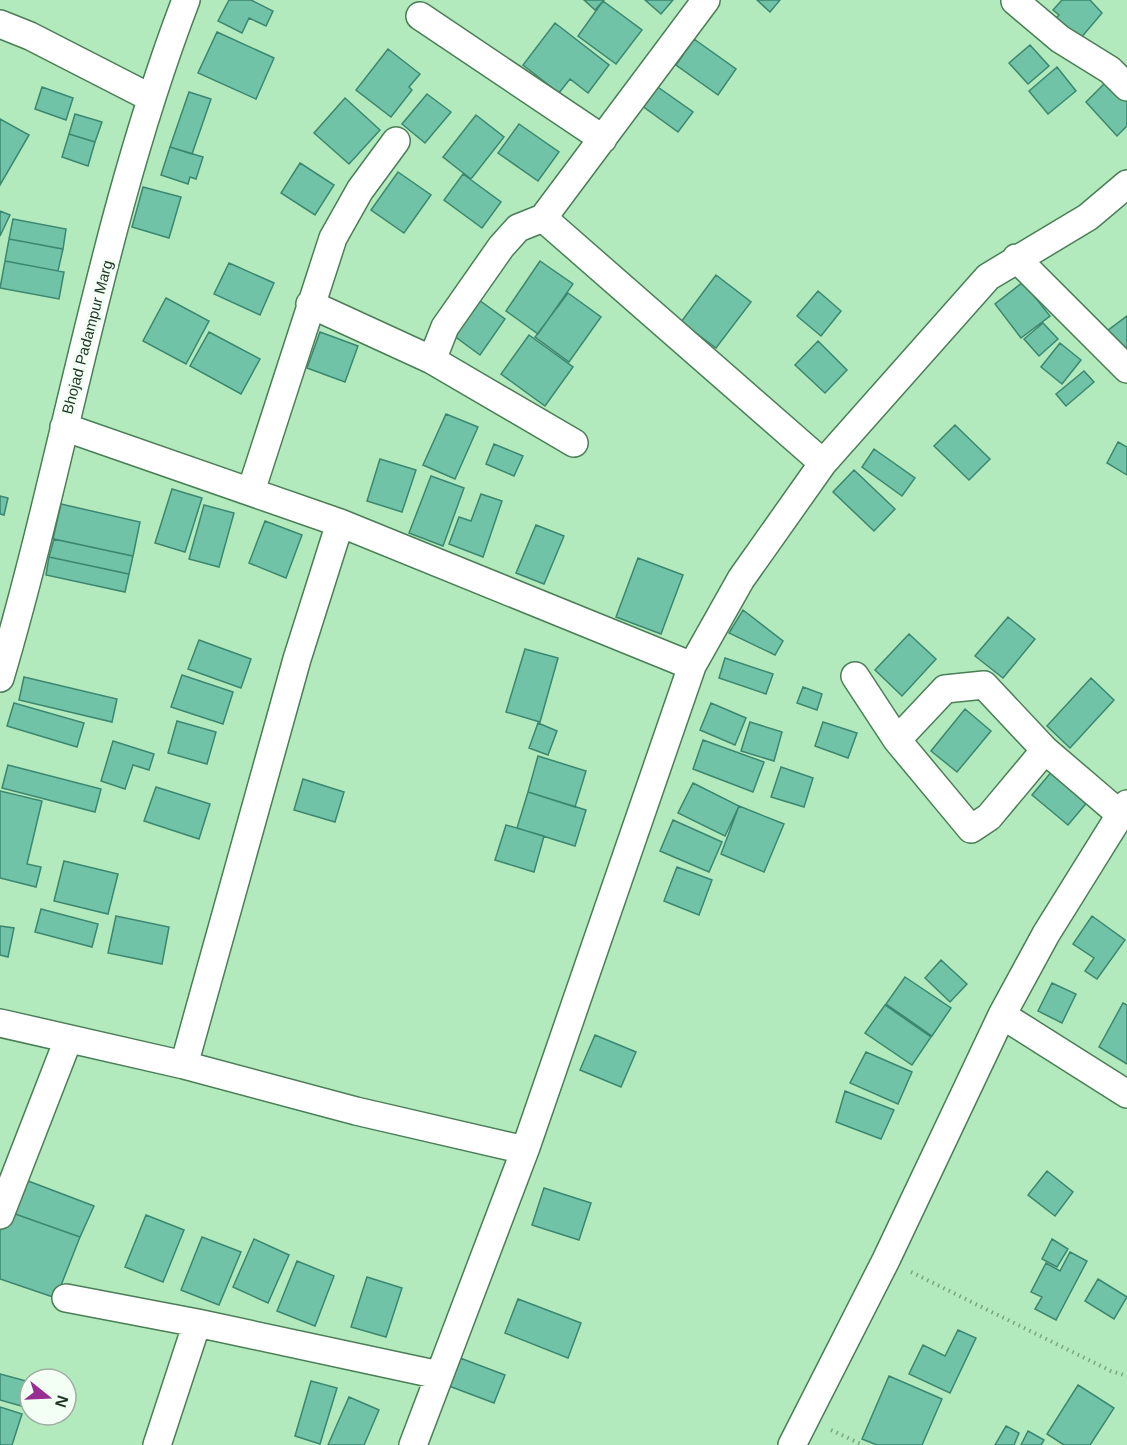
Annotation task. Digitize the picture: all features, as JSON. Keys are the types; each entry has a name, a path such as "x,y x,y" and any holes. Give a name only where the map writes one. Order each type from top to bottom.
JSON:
{"street":[{"name":"Bhojad Padampur Marg","path":"0,678 12,593 64,427 151,98 186,0"},
{"path":"432,360 445,327 501,247 518,228 543,218 706,0"},
{"path":"1015,1 1060,39 1110,70 1127,87"},
{"path":"420,16 603,139"},
{"path":"0,24 30,36 151,98"},
{"path":"251,491 333,238 360,190 396,141"},
{"path":"413,1445 525,1150 692,666 741,579 823,463 988,278 1016,258 1088,217 1127,184"},
{"path":"543,218 823,463"},
{"path":"1016,258 1127,369"},
{"path":"310,304 432,360 574,443"},
{"path":"64,427 340,523 692,666"},
{"path":"184,1065 297,659 340,523"},
{"path":"855,676 897,740 971,829 989,817 1046,750"},
{"path":"792,1445 886,1260 1002,1015 1047,934 1124,809 1046,750 984,685 945,689 897,740"},
{"path":"1002,1015 1127,1094"},
{"path":"0,1023 184,1065 356,1111 525,1150"},
{"path":"0,1215 68,1040"},
{"path":"66,1298 197,1323 439,1375"},
{"path":"157,1445 197,1323"}],"path":[{"path":"886,1260 1111,1371 1127,1376"},
{"path":"806,1418 863,1445"}],"building":[{"path":"229,0 251,0 273,11 266,26 249,18 242,33 218,21"},
{"path":"584,0 604,0 595,10"},
{"path":"645,0 673,0 661,14"},
{"path":"757,0 780,0 770,12"},
{"path":"1062,0 1090,0 1102,13 1080,39 1056,18 1059,15 1053,10"},
{"path":"603,1 642,30 616,64 578,36"},
{"path":"555,23 609,65 588,93 570,79 559,93 523,65"},
{"path":"217,32 274,58 256,99 198,73"},
{"path":"694,39 736,69 718,95 676,65"},
{"path":"1030,45 1049,66 1028,84 1009,63"},
{"path":"388,49 420,74 409,87 412,90 391,117 356,90"},
{"path":"1057,67 1076,91 1048,114 1029,91"},
{"path":"1107,81 1127,102 1127,126 1117,136 1086,102"},
{"path":"655,85 693,112 678,132 641,105"},
{"path":"42,87 73,98 66,120 35,109"},
{"path":"189,92 211,99 192,154 170,147"},
{"path":"427,94 451,112 425,143 402,124"},
{"path":"345,98 380,130 349,164 314,133"},
{"path":"75,114 102,122 95,142 69,134"},
{"path":"476,115 504,137 471,179 443,157"},
{"path":"0,119 29,135 0,185"},
{"path":"519,124 559,152 538,181 498,153"},
{"path":"69,134 95,142 88,166 62,157"},
{"path":"170,147 203,157 196,179 190,177 188,184 161,175"},
{"path":"300,163 334,185 315,215 281,193"},
{"path":"398,172 431,195 404,233 371,210"},
{"path":"463,174 501,202 482,228 444,200"},
{"path":"143,187 181,197 169,238 132,227"},
{"path":"0,211 10,215 0,236"},
{"path":"13,219 66,229 63,249 9,239"},
{"path":"9,239 63,249 58,271 5,261"},
{"path":"5,261 64,272 59,299 0,288"},
{"path":"540,261 573,284 538,334 506,311"},
{"path":"229,263 274,283 260,315 214,294"},
{"path":"716,275 751,302 716,348 681,322"},
{"path":"1023,282 1050,316 1021,338 995,304"},
{"path":"818,291 841,311 821,336 797,316"},
{"path":"568,293 601,317 569,362 535,337"},
{"path":"166,298 209,321 186,364 143,341"},
{"path":"479,300 505,319 480,355 453,335"},
{"path":"1127,316 1127,356 1107,331"},
{"path":"1043,323 1058,339 1039,356 1024,339"},
{"path":"209,332 260,359 241,394 190,366"},
{"path":"320,332 358,346 345,382 307,368"},
{"path":"529,335 573,367 545,406 501,374"},
{"path":"818,341 847,370 825,393 795,365"},
{"path":"1060,343 1081,360 1062,384 1041,367"},
{"path":"1084,371 1094,382 1066,406 1056,394"},
{"path":"446,414 478,427 455,479 423,465"},
{"path":"955,425 990,459 969,480 934,446"},
{"path":"1118,442 1127,447 1127,475 1107,463"},
{"path":"494,444 523,456 514,476 486,464"},
{"path":"874,449 915,478 902,496 862,467"},
{"path":"380,459 416,470 402,512 367,501"},
{"path":"854,470 895,509 874,531 833,492"},
{"path":"431,476 464,488 443,546 409,533"},
{"path":"172,489 202,498 185,552 155,543"},
{"path":"481,494 502,501 483,557 449,544 459,517 471,521"},
{"path":"0,496 8,498 4,515 0,514"},
{"path":"61,504 140,522 133,556 53,539"},
{"path":"204,505 234,513 219,567 189,559"},
{"path":"265,521 302,535 286,578 249,563"},
{"path":"536,525 564,536 544,584 516,573"},
{"path":"54,539 133,556 129,574 49,557"},
{"path":"49,557 129,574 125,592 46,575"},
{"path":"638,558 683,575 661,634 616,617"},
{"path":"743,610 783,641 775,655 729,633"},
{"path":"1008,617 1035,639 1003,678 975,656"},
{"path":"909,634 936,659 902,696 875,670"},
{"path":"199,640 251,659 241,688 188,669"},
{"path":"525,649 558,658 540,722 506,712"},
{"path":"725,658 773,674 766,694 719,678"},
{"path":"182,675 233,692 223,724 171,707"},
{"path":"24,677 117,699 112,722 19,700"},
{"path":"1091,678 1114,700 1070,748 1047,726"},
{"path":"803,687 822,694 817,710 797,703"},
{"path":"14,703 84,723 77,747 7,726"},
{"path":"711,703 746,718 735,745 700,730"},
{"path":"965,709 991,731 957,772 931,751"},
{"path":"177,721 216,732 207,764 168,753"},
{"path":"750,722 782,732 774,761 741,751"},
{"path":"823,722 857,733 848,758 815,746"},
{"path":"538,723 557,731 548,755 529,748"},
{"path":"703,740 764,762 753,792 693,769"},
{"path":"113,741 154,754 149,770 133,765 125,789 101,781"},
{"path":"538,756 586,771 575,807 528,792"},
{"path":"8,765 101,789 95,812 2,788"},
{"path":"781,767 813,778 804,807 771,797"},
{"path":"1053,770 1089,800 1068,825 1032,795"},
{"path":"303,779 344,792 335,822 294,810"},
{"path":"693,783 739,806 725,836 678,813"},
{"path":"156,787 210,804 199,839 144,821"},
{"path":"0,791 42,801 27,864 41,867 36,887 0,878"},
{"path":"528,792 586,810 575,846 517,828"},
{"path":"739,806 784,824 764,872 721,854"},
{"path":"673,820 722,842 709,872 660,851"},
{"path":"506,825 544,836 534,872 495,860"},
{"path":"64,861 118,874 108,914 54,901"},
{"path":"677,867 712,880 699,915 664,901"},
{"path":"41,909 98,924 92,947 35,932"},
{"path":"116,916 169,927 162,964 108,953"},
{"path":"1092,916 1125,940 1097,979 1085,971 1094,958 1073,944"},
{"path":"0,926 14,928 8,957 0,955"},
{"path":"941,960 967,984 950,1002 925,978"},
{"path":"905,977 951,1008 932,1036 886,1004"},
{"path":"1052,983 1076,994 1062,1023 1038,1011"},
{"path":"1123,1003 1127,1005 1127,1064 1099,1047"},
{"path":"885,1005 931,1037 912,1065 865,1033"},
{"path":"595,1035 636,1052 621,1087 580,1070"},
{"path":"866,1052 912,1072 898,1104 850,1083"},
{"path":"845,1091 894,1110 881,1139 836,1122"},
{"path":"1047,1171 1073,1192 1055,1216 1028,1195"},
{"path":"15,1176 94,1206 80,1237 4,1210"},
{"path":"544,1188 591,1203 579,1240 532,1225"},
{"path":"4,1210 80,1237 56,1298 0,1279 0,1220"},
{"path":"146,1215 184,1230 163,1282 125,1267"},
{"path":"202,1237 241,1252 219,1305 181,1290"},
{"path":"254,1239 289,1255 268,1303 233,1287"},
{"path":"1052,1239 1068,1249 1057,1267 1042,1259"},
{"path":"1070,1252 1087,1261 1056,1320 1035,1309 1042,1297 1031,1292 1046,1263 1060,1271"},
{"path":"297,1261 334,1276 315,1326 277,1311"},
{"path":"367,1277 402,1288 386,1337 351,1327"},
{"path":"1098,1279 1127,1297 1114,1319 1085,1301"},
{"path":"518,1299 581,1323 568,1358 505,1333"},
{"path":"958,1330 976,1338 950,1393 909,1374 923,1345 945,1356"},
{"path":"460,1358 505,1375 494,1403 449,1386"},
{"path":"0,1374 18,1379 18,1405 0,1400"},
{"path":"889,1376 942,1399 922,1445 877,1445 862,1439"},
{"path":"311,1381 337,1388 320,1444 295,1436"},
{"path":"1078,1385 1114,1408 1090,1445 1064,1445 1047,1434"},
{"path":"349,1397 379,1410 364,1445 328,1445"},
{"path":"0,1407 18,1413 18,1426 12,1445 0,1445"},
{"path":"1006,1426 1019,1433 1014,1445 995,1445"},
{"path":"1028,1431 1044,1440 1041,1445 1021,1445"}]}
